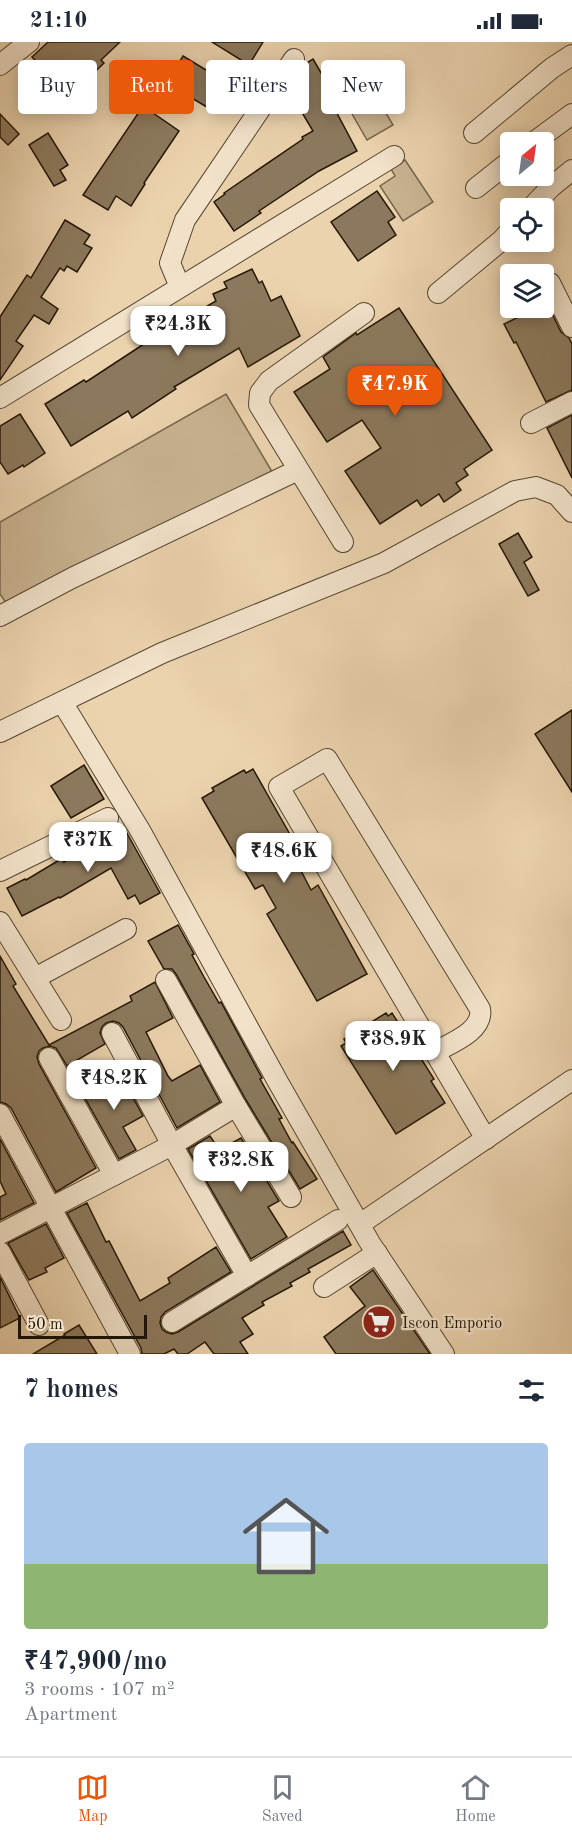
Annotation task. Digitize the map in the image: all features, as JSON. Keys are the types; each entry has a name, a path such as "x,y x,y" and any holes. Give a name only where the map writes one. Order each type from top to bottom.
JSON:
{"street":[{"path":"0,65 29,42"},
{"path":"474,133 552,68 572,56"},
{"path":"180,287 171,263 185,220 294,59"},
{"path":"548,132 572,114"},
{"path":"0,398 394,156"},
{"path":"476,188 500,169"},
{"path":"540,198 572,170"},
{"path":"438,293 500,240"},
{"path":"554,291 572,327"},
{"path":"343,542 259,405 260,393 270,381 364,314"},
{"path":"531,423 572,402"},
{"path":"0,616 72,578 298,470"},
{"path":"0,732 162,653 384,563 515,491 536,487 557,495 572,512"},
{"path":"62,702 141,832 278,1082 360,1224 444,1354"},
{"path":"435,1052 471,1031 481,1016 480,1009 327,759 279,787 486,1139"},
{"path":"0,871 108,818"},
{"path":"0,922 61,1020"},
{"path":"35,978 126,929"},
{"path":"166,980 236,1106 291,1197"},
{"path":"112,1033 172,1145 247,1276"},
{"path":"49,1058 114,1174"},
{"path":"360,1224 572,1080"},
{"path":"0,1233 172,1145 236,1106"},
{"path":"0,1113 130,1354"},
{"path":"172,1322 338,1220"},
{"path":"0,1252 39,1325"},
{"path":"324,1287 377,1253"}],"shaded area":[{"path":"352,114 387,114 393,125 367,140"},
{"path":"405,160 433,202 403,221 380,186 395,176 391,169"},
{"path":"226,394 274,475 6,603 0,594 0,522"}],"building":[{"path":"48,42 120,42 101,60 104,63 97,70 97,60 35,60 32,57"},
{"path":"212,42 263,42 252,60 241,60"},
{"path":"313,59 321,73 321,114 337,114 357,151 319,171 259,211 261,213 234,231 214,202 313,131 303,114 309,114 309,62"},
{"path":"194,63 206,70 206,107 194,99"},
{"path":"0,114 19,134 8,145 0,137"},
{"path":"138,114 155,114 179,131 131,206 116,196 108,210 83,195"},
{"path":"48,133 68,165 60,170 66,180 54,186 29,145"},
{"path":"377,191 395,217 388,222 396,235 358,261 331,222"},
{"path":"65,220 90,235 84,244 92,248 77,272 67,266 64,271 60,268 41,297 58,309 49,324 34,315 16,341 23,346 0,380 0,317 27,275 31,278"},
{"path":"252,269 259,283 262,281 271,301 281,296 300,336 248,367 239,348 174,387 176,389 132,418 128,411 71,446 45,404 84,380 86,382 150,340 216,301 213,294 227,288 224,282"},
{"path":"399,308 492,450 464,469 468,475 456,483 461,490 444,502 439,494 421,506 417,500 380,524 345,471 381,448 362,420 327,442 294,392 330,369 323,357 356,333 357,335"},
{"path":"516,318 554,318 561,332 569,338 572,344 572,390 546,402 516,342 514,343 504,324"},
{"path":"20,414 45,453 24,467 23,465 8,474 0,462 0,426"},
{"path":"572,415 572,478 547,428"},
{"path":"518,533 532,557 524,562 539,590 528,596 499,544"},
{"path":"572,710 572,792 535,734"},
{"path":"84,765 104,799 71,818 51,786"},
{"path":"253,769 305,861 298,865 311,890 318,885 367,974 317,1001 267,914 276,908 263,885 255,889 202,798 214,791 212,788 244,770 246,773"},
{"path":"123,826 160,893 140,904 135,895 128,899 111,868 60,898 22,916 7,888 26,880 61,859 64,862 103,838 101,835"},
{"path":"178,925 204,977 219,1003 221,1002 262,1078 260,1079 282,1118 279,1119 292,1143 317,1179 300,1189 246,1100 176,974 172,969 164,969 148,941"},
{"path":"0,956 16,984 13,986 49,1045 132,1001 130,996 155,982 173,1018 146,1032 168,1076 172,1081 200,1065 220,1102 177,1128 123,1027 113,1021 102,1027 100,1033 105,1044 67,1066 56,1048 50,1046 43,1048 37,1057 39,1064 96,1168 56,1192 11,1108 0,1102"},
{"path":"386,1013 388,1016 392,1013 434,1079 431,1081 445,1103 396,1134 341,1046 346,1043 344,1039"},
{"path":"119,1072 143,1116 123,1127 136,1150 119,1159 81,1091"},
{"path":"210,1136 219,1150 241,1138 279,1201 268,1207 287,1237 251,1259 188,1149"},
{"path":"0,1139 34,1203 0,1220 0,1197 6,1194 0,1181"},
{"path":"87,1203 106,1242 109,1241 140,1301 170,1283 168,1278 216,1247 231,1272 165,1312 160,1323 162,1329 172,1334 343,1231 351,1245 308,1269 310,1272 290,1283 292,1286 262,1302 264,1305 242,1318 253,1334 240,1342 248,1354 214,1354 205,1342 187,1354 178,1354 174,1349 164,1354 142,1354 141,1348 67,1213"},
{"path":"46,1224 64,1258 45,1268 47,1272 29,1280 8,1243"},
{"name":"Iscon Emporio","path":"373,1270 430,1354 336,1354 324,1337 365,1306 350,1287"},
{"path":"0,1277 20,1318 0,1328"},
{"path":"79,1325 97,1354 33,1354 65,1335"}],"place":[{"name":"Iscon Emporio","path":"379,1322"}]}
